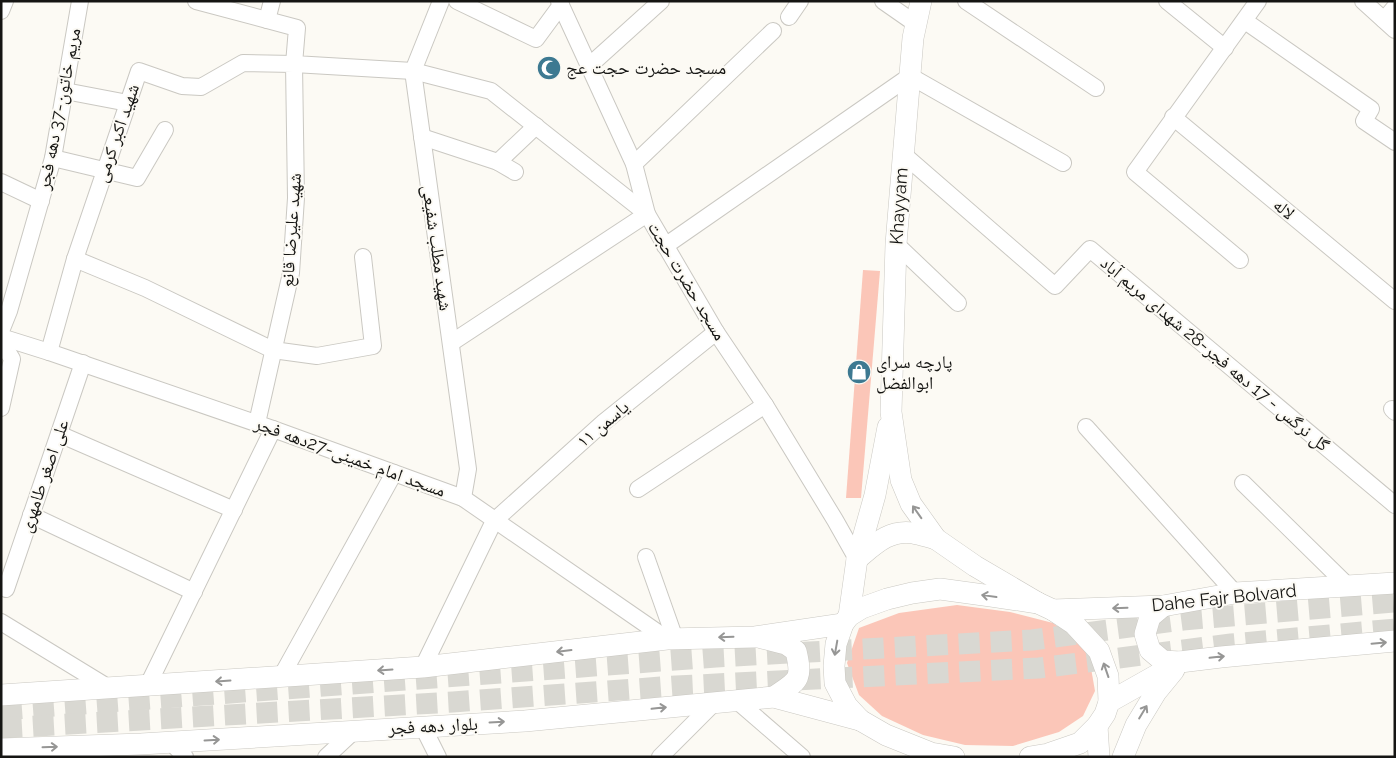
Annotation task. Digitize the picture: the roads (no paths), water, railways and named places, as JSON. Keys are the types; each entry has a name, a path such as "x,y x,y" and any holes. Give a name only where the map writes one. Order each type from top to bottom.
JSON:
{"main road":[{"name":"Khayyam","path":"860,720 847,706 835,683 834,666 836,644 846,620 857,559 875,495 890,412 896,244 913,38 921,1"},
{"name":"Khayyam","path":"890,412 901,480 911,504 936,539 975,566 1074,624 1099,652 1108,676 1109,702"},
{"path":"857,559 881,539 896,533 913,532 936,539"},
{"name":"Dahe Fajr Bolvard","path":"1046,607 1163,606 1235,593 1395,583"},
{"path":"1,695 423,667 671,639 755,636 846,620 862,608 887,599 912,593 940,590 991,596 1046,607"},
{"path":"1163,606 1150,617 1145,634 1150,650 1163,661 1180,662 1395,641"},
{"path":"755,636 786,644 796,651 800,668 797,680 774,697"},
{"path":"1030,757 1048,754 1080,743 1106,714 1109,702 1180,662"},
{"path":"1124,757 1136,725 1156,692 1180,662"},
{"name":"بلوار دهه فجر","path":"1,749 178,749 354,731 525,721 774,697 860,720"},
{"path":"860,720 886,735 935,755 954,757"},
{"path":"1097,726 1099,757"}],"street":[{"path":"1,11 5,1"},
{"name":"مریم خاتون-37 دهه فجر","path":"1,331 53,158 80,1"},
{"path":"196,1 216,4 267,20 272,1"},
{"name":"شهید مطلب شفیعی","path":"441,1 414,71 468,469 463,498"},
{"path":"457,1 536,39 560,3"},
{"path":"589,66 661,1"},
{"path":"789,17 800,1"},
{"path":"883,1 916,24"},
{"path":"966,1 1096,88"},
{"path":"1167,1 1225,48"},
{"path":"1240,260 1135,172 1258,1"},
{"path":"1363,1 1390,25 1395,7"},
{"path":"451,343 647,214 634,164 560,3"},
{"name":"شهید علیرضا قانع","path":"257,423 290,273 296,198 294,64 297,28 267,20"},
{"path":"1245,21 1372,109 1364,121 1395,142"},
{"path":"634,164 773,31"},
{"name":"شهید اکبر کرمی","path":"49,352 74,259 138,71 182,86 201,87 243,63 294,64"},
{"name":"مسجد حضرت حجت","path":"294,64 414,71 491,91 647,214 716,332 765,405 857,559"},
{"path":"665,246 910,76 1064,163"},
{"path":"65,91 128,103"},
{"name":"لاله","path":"1174,118 1395,301"},
{"path":"498,162 536,126"},
{"path":"53,158 137,178 165,130"},
{"path":"422,137 498,162 515,172"},
{"name":"گل نرگس - 17 دهه فجر-28 شهدای مریم آباد","path":"903,154 1055,286 1090,249 1395,505"},
{"path":"1,182 41,201"},
{"path":"896,244 958,303"},
{"path":"74,259 145,288 274,350 316,356 373,346 363,257"},
{"name":"یاسمن ۱۱","path":"494,521 604,422 716,332"},
{"name":"مسجد امام خمینی-27دهه فجر","path":"1,338 83,363 257,423 463,498 494,521 671,639"},
{"path":"1,341 12,359 1,408"},
{"name":"علی اصغر طامهری","path":"3,591 83,363"},
{"path":"638,489 765,405"},
{"path":"1086,427 1235,593"},
{"path":"148,685 273,429"},
{"path":"59,434 234,510"},
{"path":"281,677 394,473"},
{"path":"1243,484 1349,587"},
{"path":"31,515 194,592"},
{"path":"423,667 494,521"},
{"path":"646,557 671,639"},
{"path":"1,622 109,688"},
{"path":"736,700 802,757"},
{"path":"660,757 715,702"},
{"path":"423,727 438,757"},
{"path":"326,757 354,731"}],"tunnel":[{"path":"1,710 716,657 1032,640 1183,620 1395,602"},
{"path":"1,728 453,702 676,686 1039,668 1231,644 1395,629"}],"place":[{"name":"مسجد حضرت حجت عج","path":"549,68"},
{"name":"پارچه سرای ابوالفضل","path":"859,372"}]}
